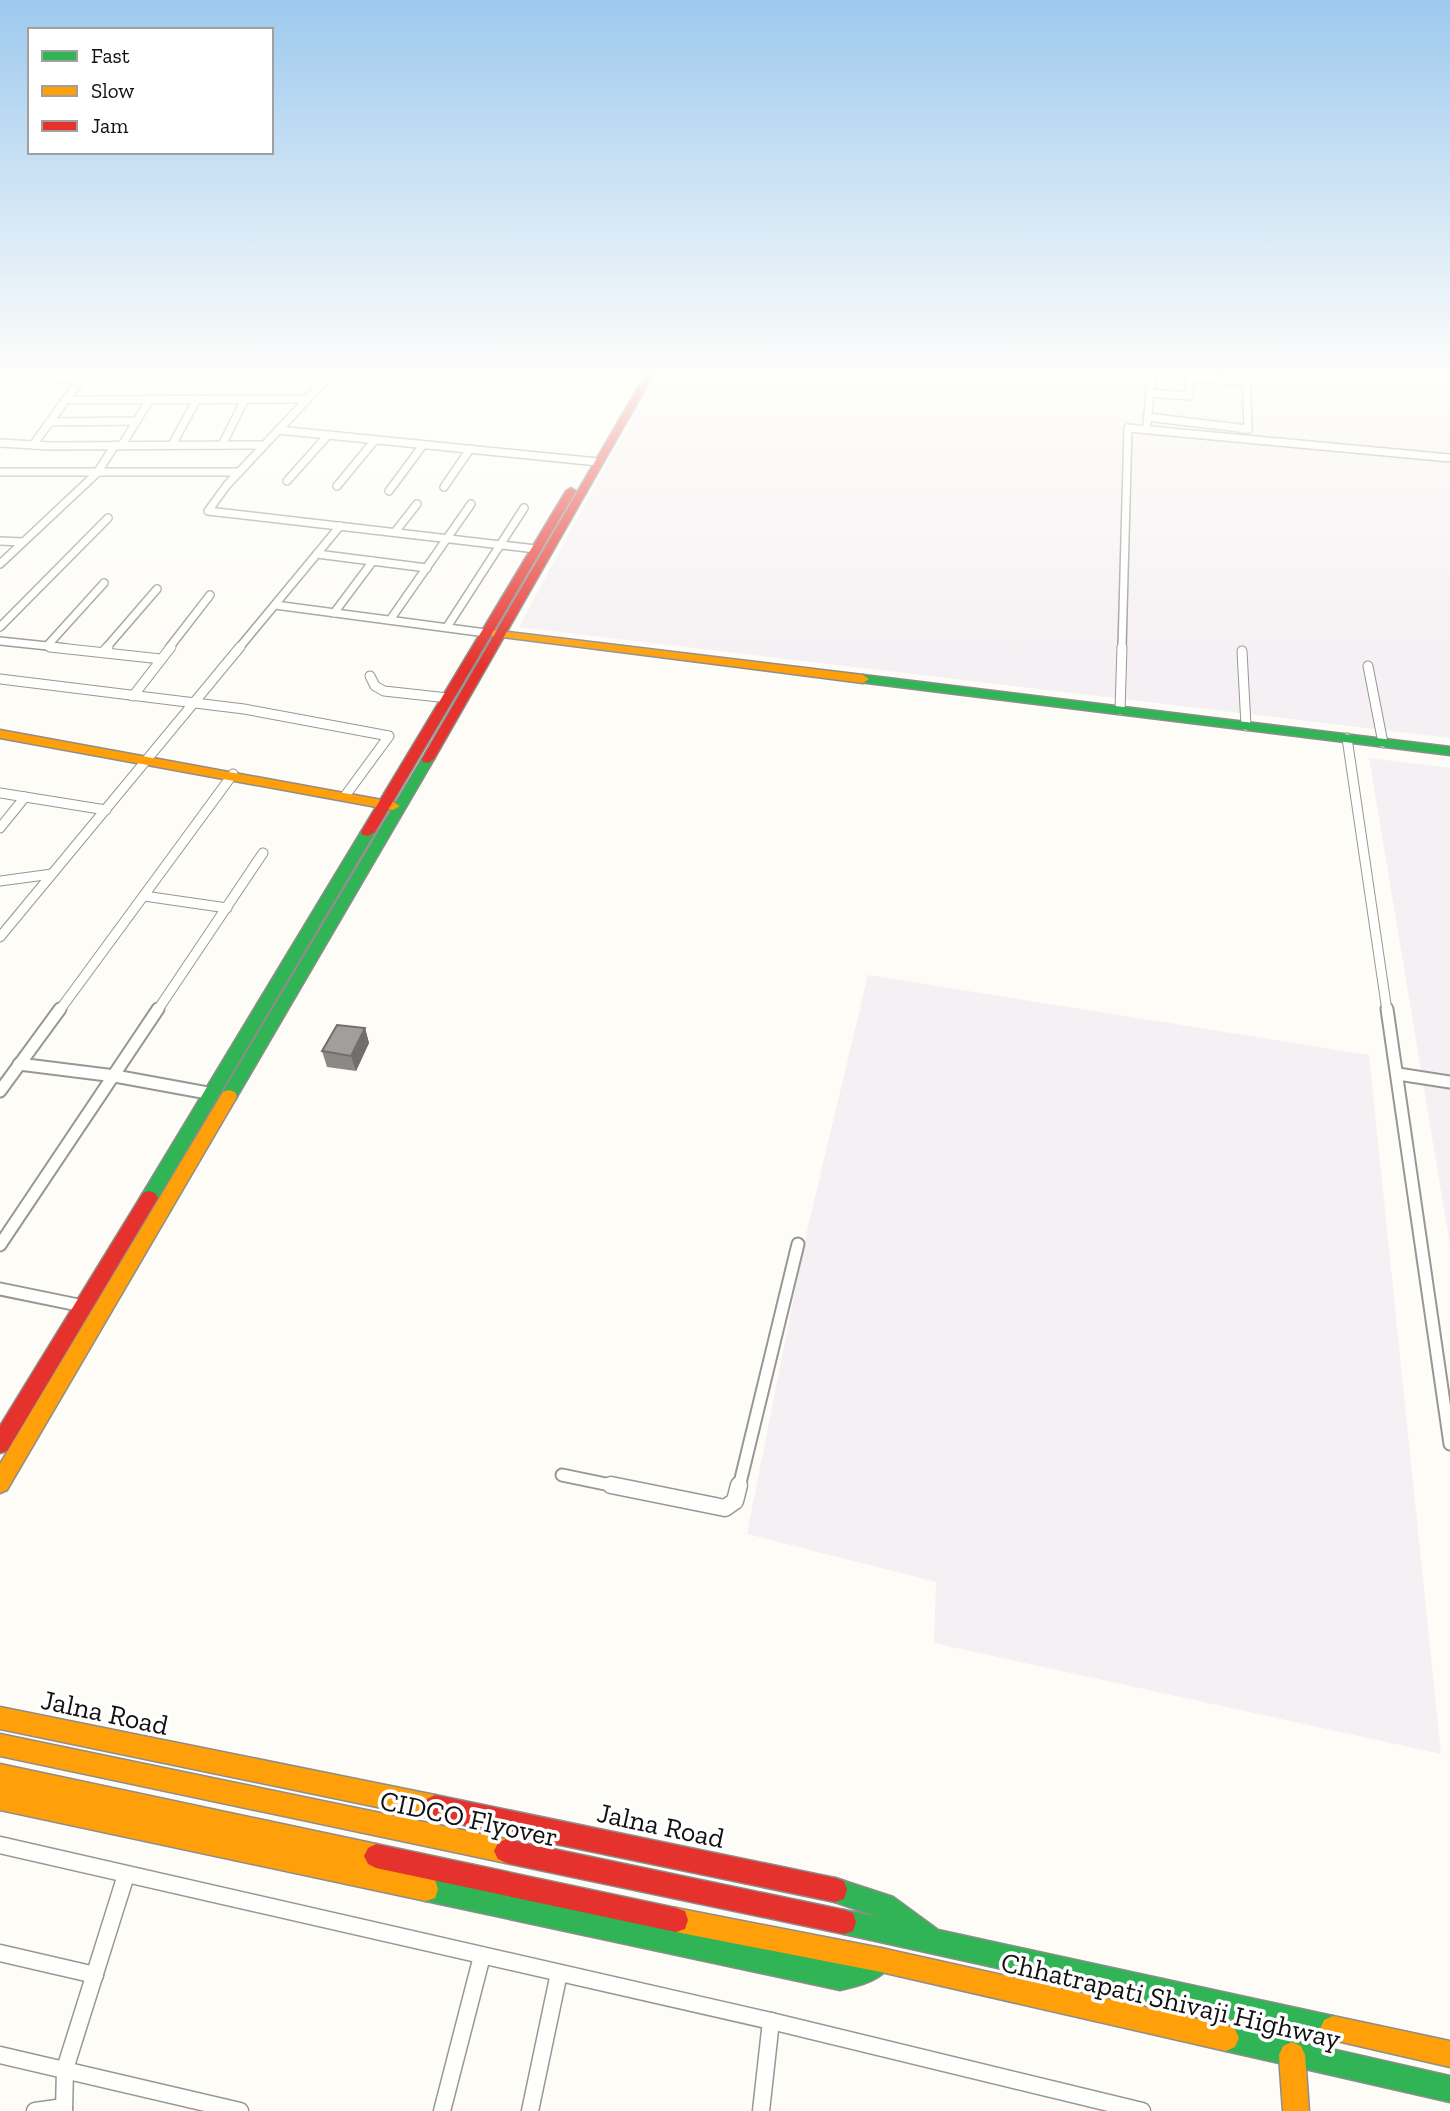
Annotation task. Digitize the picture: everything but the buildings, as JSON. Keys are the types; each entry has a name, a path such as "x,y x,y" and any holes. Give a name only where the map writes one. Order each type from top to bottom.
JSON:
{"main road":[{"path":"0,1483 448,698 493,633 536,549 588,471"},
{"path":"0,1444 493,633 588,471"},
{"path":"493,633 1450,751"},
{"path":"0,734 390,802"},
{"name":"Jalna Road","path":"0,1718 815,1884 884,1906 929,1938"},
{"name":"CIDCO Flyover","path":"0,1745 929,1938"},
{"path":"0,1776 791,1944 881,1960"},
{"path":"0,1798 840,1977 858,1974 881,1960"},
{"name":"Chhatrapati Shivaji Highway","path":"929,1938 1288,2021 1450,2054"},
{"name":"Chhatrapati Shivaji Highway","path":"881,1960 1450,2089"},
{"path":"1292,2055 1296,2111"}],"street":[{"path":"0,564 99,471"},
{"path":"286,481 296,471"},
{"path":"337,486 349,471"},
{"path":"389,491 404,471"},
{"path":"444,487 455,471"},
{"path":"1120,709 1127,471"},
{"path":"0,472 239,472"},
{"path":"239,472 208,510 536,549"},
{"path":"395,532 417,504"},
{"path":"390,620 471,504"},
{"path":"447,627 524,508"},
{"path":"0,626 108,518"},
{"path":"0,937 340,526"},
{"path":"0,541 23,542"},
{"path":"317,554 427,568"},
{"path":"334,613 373,561"},
{"path":"47,646 104,583"},
{"path":"103,652 157,589"},
{"path":"133,696 210,595"},
{"path":"275,605 493,633"},
{"path":"0,640 161,659"},
{"path":"1242,651 1246,726"},
{"path":"1368,666 1383,743"},
{"path":"370,676 375,686 384,691 448,698"},
{"path":"0,679 244,709 389,736 345,796"},
{"path":"1348,738 1450,1444"},
{"path":"0,1091 233,774"},
{"path":"0,793 106,810"},
{"path":"0,828 26,797"},
{"path":"0,1245 263,853"},
{"path":"0,881 52,874"},
{"path":"144,896 227,908"},
{"path":"19,1065 115,1076 213,1094"},
{"path":"1398,1074 1450,1082"},
{"path":"562,1475 725,1508 731,1506 735,1501 798,1244"},
{"path":"0,1289 83,1306"},
{"path":"0,1845 771,2021 1142,2111"},
{"path":"35,2111 64,2109 65,2069 126,1875"},
{"path":"0,1953 95,1975"},
{"path":"442,2111 482,1956"},
{"path":"530,2111 559,1973"},
{"path":"761,2111 771,2021"},
{"path":"0,2055 240,2111"}],"shaded area":[{"path":"603,471 1450,471 1450,738 519,627"},
{"path":"1369,758 1450,768 1450,1245"},
{"path":"868,975 1369,1055 1441,1754 934,1643 936,1582 747,1534 807,1231"}],"traffic: fast":[{"path":"863,679 1450,751"},
{"path":"229,1096 428,759"},
{"path":"149,1198 368,832"},
{"path":"426,1889 840,1977 858,1974 881,1960"},
{"path":"835,1890 884,1906 929,1938"},
{"path":"844,1922 1333,2029"},
{"path":"1226,2038 1450,2089"}],"traffic: slow":[{"path":"491,633 863,679"},
{"path":"0,734 393,806"},
{"path":"0,1483 229,1096"},
{"path":"0,1718 435,1807"},
{"path":"0,1745 506,1851"},
{"path":"0,1776 376,1856"},
{"path":"0,1798 426,1889"},
{"path":"676,1920 791,1944"},
{"path":"791,1944 881,1960 1226,2038"},
{"path":"1333,2029 1450,2054"},
{"path":"1292,2055 1296,2111"}],"traffic: jam":[{"path":"428,759 594,471"},
{"path":"368,832 571,491"},
{"path":"0,1444 149,1198"},
{"path":"435,1807 835,1890"},
{"path":"506,1851 844,1922"},
{"path":"376,1856 676,1920"}]}
